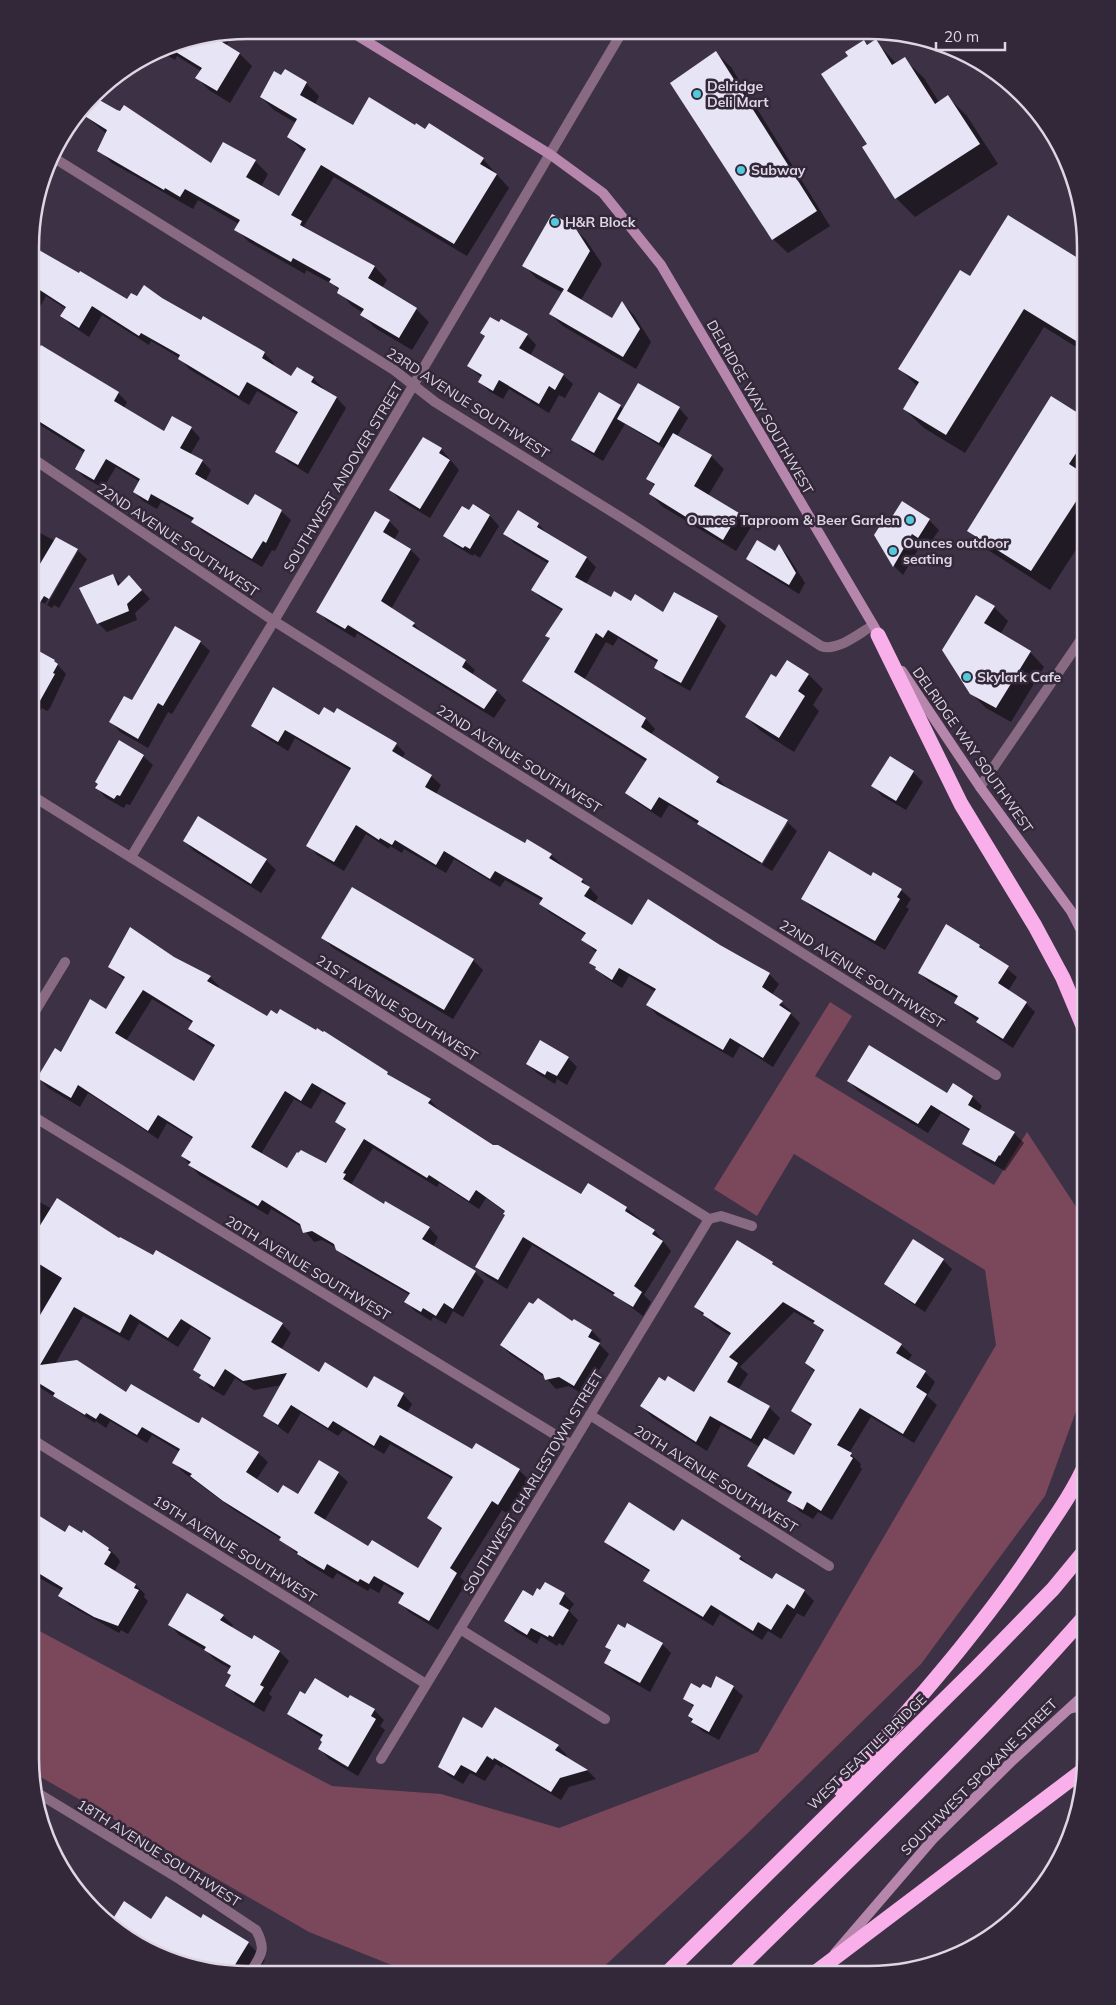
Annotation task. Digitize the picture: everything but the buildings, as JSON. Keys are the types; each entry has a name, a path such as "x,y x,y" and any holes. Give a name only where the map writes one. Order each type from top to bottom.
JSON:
{"highway":[{"path":"875,631 961,804 1035,926 1063,978 1077,1011"},
{"path":"771,1869 986,1617 1030,1556 1077,1482"},
{"name":"WEST SEATTLE BRIDGE","path":"674,1966 990,1654 1053,1589 1077,1560"},
{"path":"741,1966 1044,1664 1077,1626"},
{"path":"824,1966 1077,1775"}],"main road":[{"name":"DELRIDGE WAY SOUTHWEST","path":"363,39 551,155 604,193 661,265 875,631 980,787 1071,911 1077,923"},
{"name":"SOUTHWEST SPOKANE STREET","path":"825,1966 846,1938 933,1839 1077,1701"},
{"path":"1066,1710 1077,1707"}],"street":[{"name":"SOUTHWEST ANDOVER STREET","path":"131,857 274,622 618,39"},
{"name":"23RD AVENUE SOUTHWEST","path":"58,160 394,370 435,402 622,518 813,641 826,648 831,648 875,631"},
{"name":"22ND AVENUE SOUTHWEST","path":"39,463 274,622 996,1075"},
{"path":"980,787 1077,645"},
{"name":"21ST AVENUE SOUTHWEST","path":"39,800 710,1219 721,1216 752,1226"},
{"path":"39,1005 66,962"},
{"name":"20TH AVENUE SOUTHWEST","path":"39,1120 572,1445"},
{"name":"SOUTHWEST CHARLESTOWN STREET","path":"380,1758 710,1219"},
{"name":"20TH AVENUE SOUTHWEST","path":"590,1415 829,1566"},
{"name":"19TH AVENUE SOUTHWEST","path":"39,1444 426,1684"},
{"path":"460,1629 606,1719"},
{"name":"18TH AVENUE SOUTHWEST","path":"43,1796 256,1930 262,1942 262,1952 254,1966"}],"shaded area":[{"path":"830,1002 852,1016 815,1076 994,1185 1027,1132 1077,1208 1077,1409 1045,1496 921,1664 749,1832 605,1966 394,1966 309,1932 40,1776 39,1631 332,1786 441,1794 559,1828 758,1752 996,1345 985,1270 794,1154 757,1216 714,1189"}],"place":[{"name":"Delridge Deli Mart","path":"697,94"},
{"name":"Subway","path":"741,170"},
{"name":"H&R Block","path":"555,222"},
{"name":"Ounces Taproom & Beer Garden","path":"910,520"},
{"name":"Ounces outdoor seating","path":"893,551"},
{"name":"Skylark Cafe","path":"967,677"}]}
